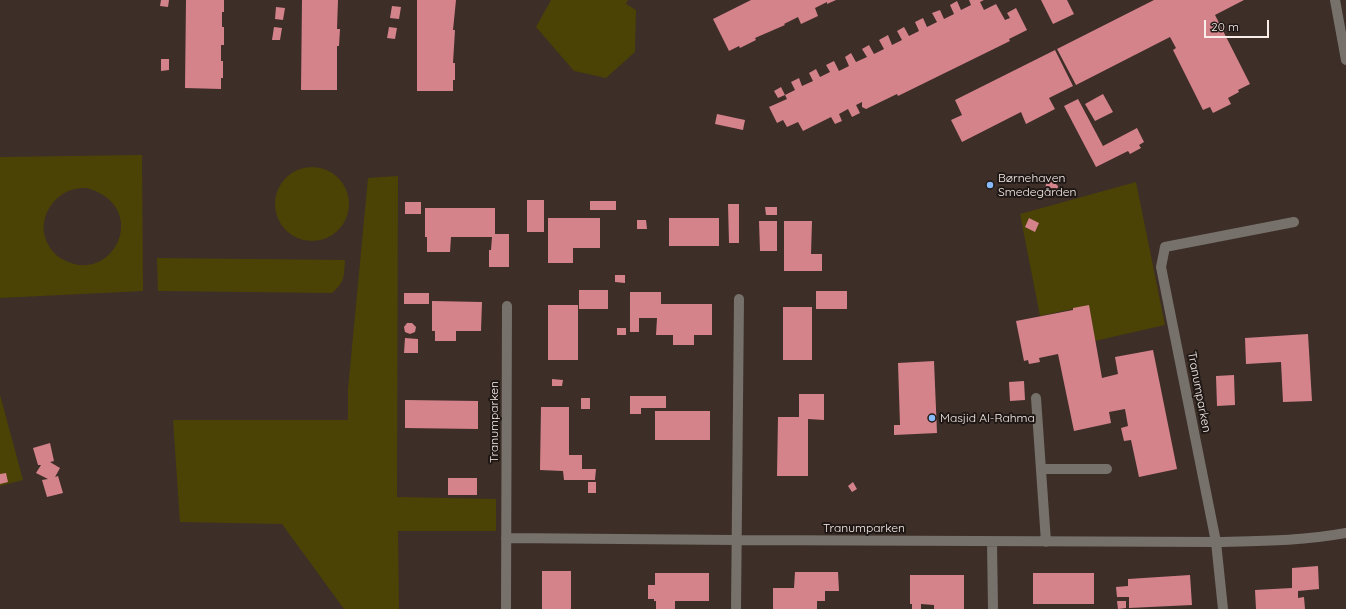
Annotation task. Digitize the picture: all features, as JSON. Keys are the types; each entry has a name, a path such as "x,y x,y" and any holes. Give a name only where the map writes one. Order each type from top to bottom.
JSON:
{"street":[{"path":"1335,0 1346,60"},
{"name":"Tranumparken","path":"1223,609 1216,542 1161,267 1165,247 1294,222"},
{"path":"736,609 739,299"},
{"name":"Tranumparken","path":"506,609 507,306"},
{"path":"1036,398 1046,542"},
{"path":"1041,469 1107,469"},
{"name":"Tranumparken","path":"506,538 992,542 1216,542 1290,540 1326,537 1346,533"},
{"path":"992,542 993,609"}],"shaded area":[{"path":"551,0 628,0 626,4 636,10 635,52 606,78 574,71 536,27"},
{"path":"142,155 143,291 0,298 0,157","holes":["87,188 107,198 118,211 121,226 118,241 110,254 97,262 82,265 64,260 52,251 45,237 44,222 50,207 61,195 67,191"]},
{"path":"312,167 326,170 338,178 346,190 349,204 346,218 338,230 326,238 312,241 298,238 286,230 278,218 275,204 278,190 286,178 298,170"},
{"path":"398,176 397,497 496,499 496,531 398,531 399,609 344,609 282,524 180,522 173,420 348,420 348,389 368,178"},
{"path":"1136,182 1165,325 1090,342 1082,307 1040,316 1020,214"},
{"path":"157,258 345,260 342,282 332,293 158,291"},
{"path":"0,395 23,480 0,486"}],"building":[{"path":"161,0 169,0 168,7 160,6"},
{"path":"186,0 224,0 222,27 224,27 224,45 221,45 223,78 221,78 221,89 185,88"},
{"path":"302,0 338,0 337,29 340,29 339,46 337,46 337,90 301,90"},
{"path":"417,0 456,0 453,30 455,30 453,63 455,63 455,80 453,80 453,91 417,91"},
{"path":"751,0 836,0 827,4 827,2 815,8 818,16 801,24 798,17 784,24 785,25 755,38 756,40 740,48 739,46 729,51 713,19"},
{"path":"969,0 984,0 980,2 984,10 996,4 1005,20 1010,18 1007,13 1016,8 1027,30 1009,39 1010,41 898,96 897,94 866,109 862,107 862,102 856,105 860,113 852,117 848,109 839,114 842,121 835,124 831,117 803,131 798,122 787,127 783,120 777,123 769,107 787,99 785,95 795,90 791,82 799,78 802,86 813,81 809,73 816,69 820,77 830,72 826,65 834,61 839,71 849,66 845,57 851,53 856,62 867,57 862,49 869,45 874,54 884,49 879,40 888,35 892,45 902,40 897,31 904,27 909,36 919,31 915,22 923,18 927,27 937,22 932,13 940,10 944,19 954,14 950,5 957,1 961,10 971,5"},
{"path":"1041,0 1067,0 1074,14 1053,24"},
{"path":"1154,0 1244,0 1215,15 1250,84 1238,90 1239,92 1228,98 1231,104 1213,113 1210,107 1203,110 1173,50 1176,48 1170,37 1076,85 1057,49"},
{"path":"392,6 401,7 399,19 390,18"},
{"path":"276,7 285,8 283,20 275,19"},
{"path":"274,27 282,28 280,40 272,40"},
{"path":"389,27 397,28 395,39 387,38"},
{"path":"1055,50 1073,86 1049,98 1055,109 1026,124 1021,112 962,142 951,120 962,115 955,100"},
{"path":"161,59 169,59 169,70 161,71"},
{"path":"781,87 785,95 778,98 774,91"},
{"path":"1103,94 1113,112 1095,121 1085,104"},
{"path":"1078,99 1103,146 1137,128 1144,142 1139,145 1141,148 1130,154 1128,151 1096,167 1064,106"},
{"path":"717,114 745,120 743,130 715,124"},
{"path":"1053,181 1058,186 1057,193 1051,195 1045,191 1046,184"},
{"path":"527,200 544,200 544,232 527,232"},
{"path":"590,201 616,201 616,210 590,210"},
{"path":"405,202 421,202 421,214 405,214"},
{"path":"728,204 739,204 739,243 729,243"},
{"path":"765,207 777,207 777,215 766,215"},
{"path":"425,208 495,208 495,234 509,234 509,267 489,267 489,250 491,250 492,237 451,237 450,252 427,252 427,237 425,237"},
{"path":"548,218 600,218 600,248 573,248 573,263 548,263"},
{"path":"669,218 719,218 719,246 669,246"},
{"path":"1029,218 1039,223 1035,232 1025,227"},
{"path":"637,220 646,220 647,229 637,229"},
{"path":"759,221 777,221 777,251 760,251"},
{"path":"784,221 812,221 811,254 822,254 822,271 784,271"},
{"path":"615,275 625,275 625,283 615,282"},
{"path":"579,290 608,290 608,309 579,309"},
{"path":"816,291 847,291 847,309 816,309"},
{"path":"630,292 661,292 661,304 712,304 712,335 694,335 694,345 673,345 673,335 656,335 657,318 639,318 639,332 630,332"},
{"path":"404,293 429,293 429,304 404,304"},
{"path":"432,301 482,302 481,331 456,331 456,341 435,341 435,331 432,331"},
{"path":"548,305 578,305 578,360 548,360"},
{"path":"1089,305 1102,378 1118,374 1115,357 1153,350 1177,469 1139,477 1131,440 1124,441 1121,428 1128,426 1125,409 1109,412 1111,423 1074,431 1058,354 1039,358 1040,362 1029,364 1028,360 1024,361 1016,321 1073,310 1073,308"},
{"path":"783,307 812,307 812,360 783,360"},
{"path":"407,323 412,323 416,327 415,332 410,334 405,332 404,327"},
{"path":"617,328 626,328 626,335 617,335"},
{"path":"1308,334 1312,401 1283,402 1281,362 1246,364 1245,338"},
{"path":"405,338 418,339 418,353 404,353"},
{"path":"934,361 937,433 894,435 894,425 900,425 898,363"},
{"path":"1234,375 1235,405 1217,406 1216,376"},
{"path":"552,379 563,380 562,386 552,386"},
{"path":"1024,381 1025,400 1010,401 1009,382"},
{"path":"799,394 824,394 824,420 808,419 808,476 777,476 778,417 799,417"},
{"path":"630,396 666,396 666,408 641,408 641,414 630,414"},
{"path":"581,398 590,398 590,409 581,409"},
{"path":"405,400 478,401 478,429 405,428"},
{"path":"541,407 569,407 569,455 582,455 582,469 596,469 595,480 564,480 563,471 540,470"},
{"path":"655,411 710,411 710,440 655,440"},
{"path":"50,443 54,461 50,462 60,468 55,477 58,476 63,493 47,497 42,480 48,479 36,473 41,465 38,465 33,448"},
{"path":"6,473 8,482 0,484 0,474"},
{"path":"448,478 477,478 477,495 448,495"},
{"path":"588,482 596,482 596,493 588,493"},
{"path":"853,482 857,489 852,492 848,486"},
{"path":"1318,566 1319,589 1298,591 1298,598 1304,597 1305,609 1256,609 1255,590 1292,588 1292,568"},
{"path":"542,571 571,571 571,609 542,609"},
{"path":"795,572 838,572 839,591 825,591 825,601 817,601 817,609 773,609 773,588 794,588"},
{"path":"655,573 709,573 709,601 675,601 675,609 656,609 656,601 654,601 654,599 648,599 648,585 655,585"},
{"path":"1033,573 1094,573 1094,604 1033,604"},
{"path":"910,575 964,575 964,609 934,609 934,605 921,604 921,609 912,609 912,604 910,604"},
{"path":"1190,575 1192,605 1129,608 1129,597 1117,597 1116,587 1128,586 1128,579"},
{"path":"1117,601 1126,601 1126,608 1118,609"}],"place":[{"name":"Børnehaven Smedegården","path":"990,185"},
{"name":"Masjid Al-Rahma","path":"932,418"}]}
